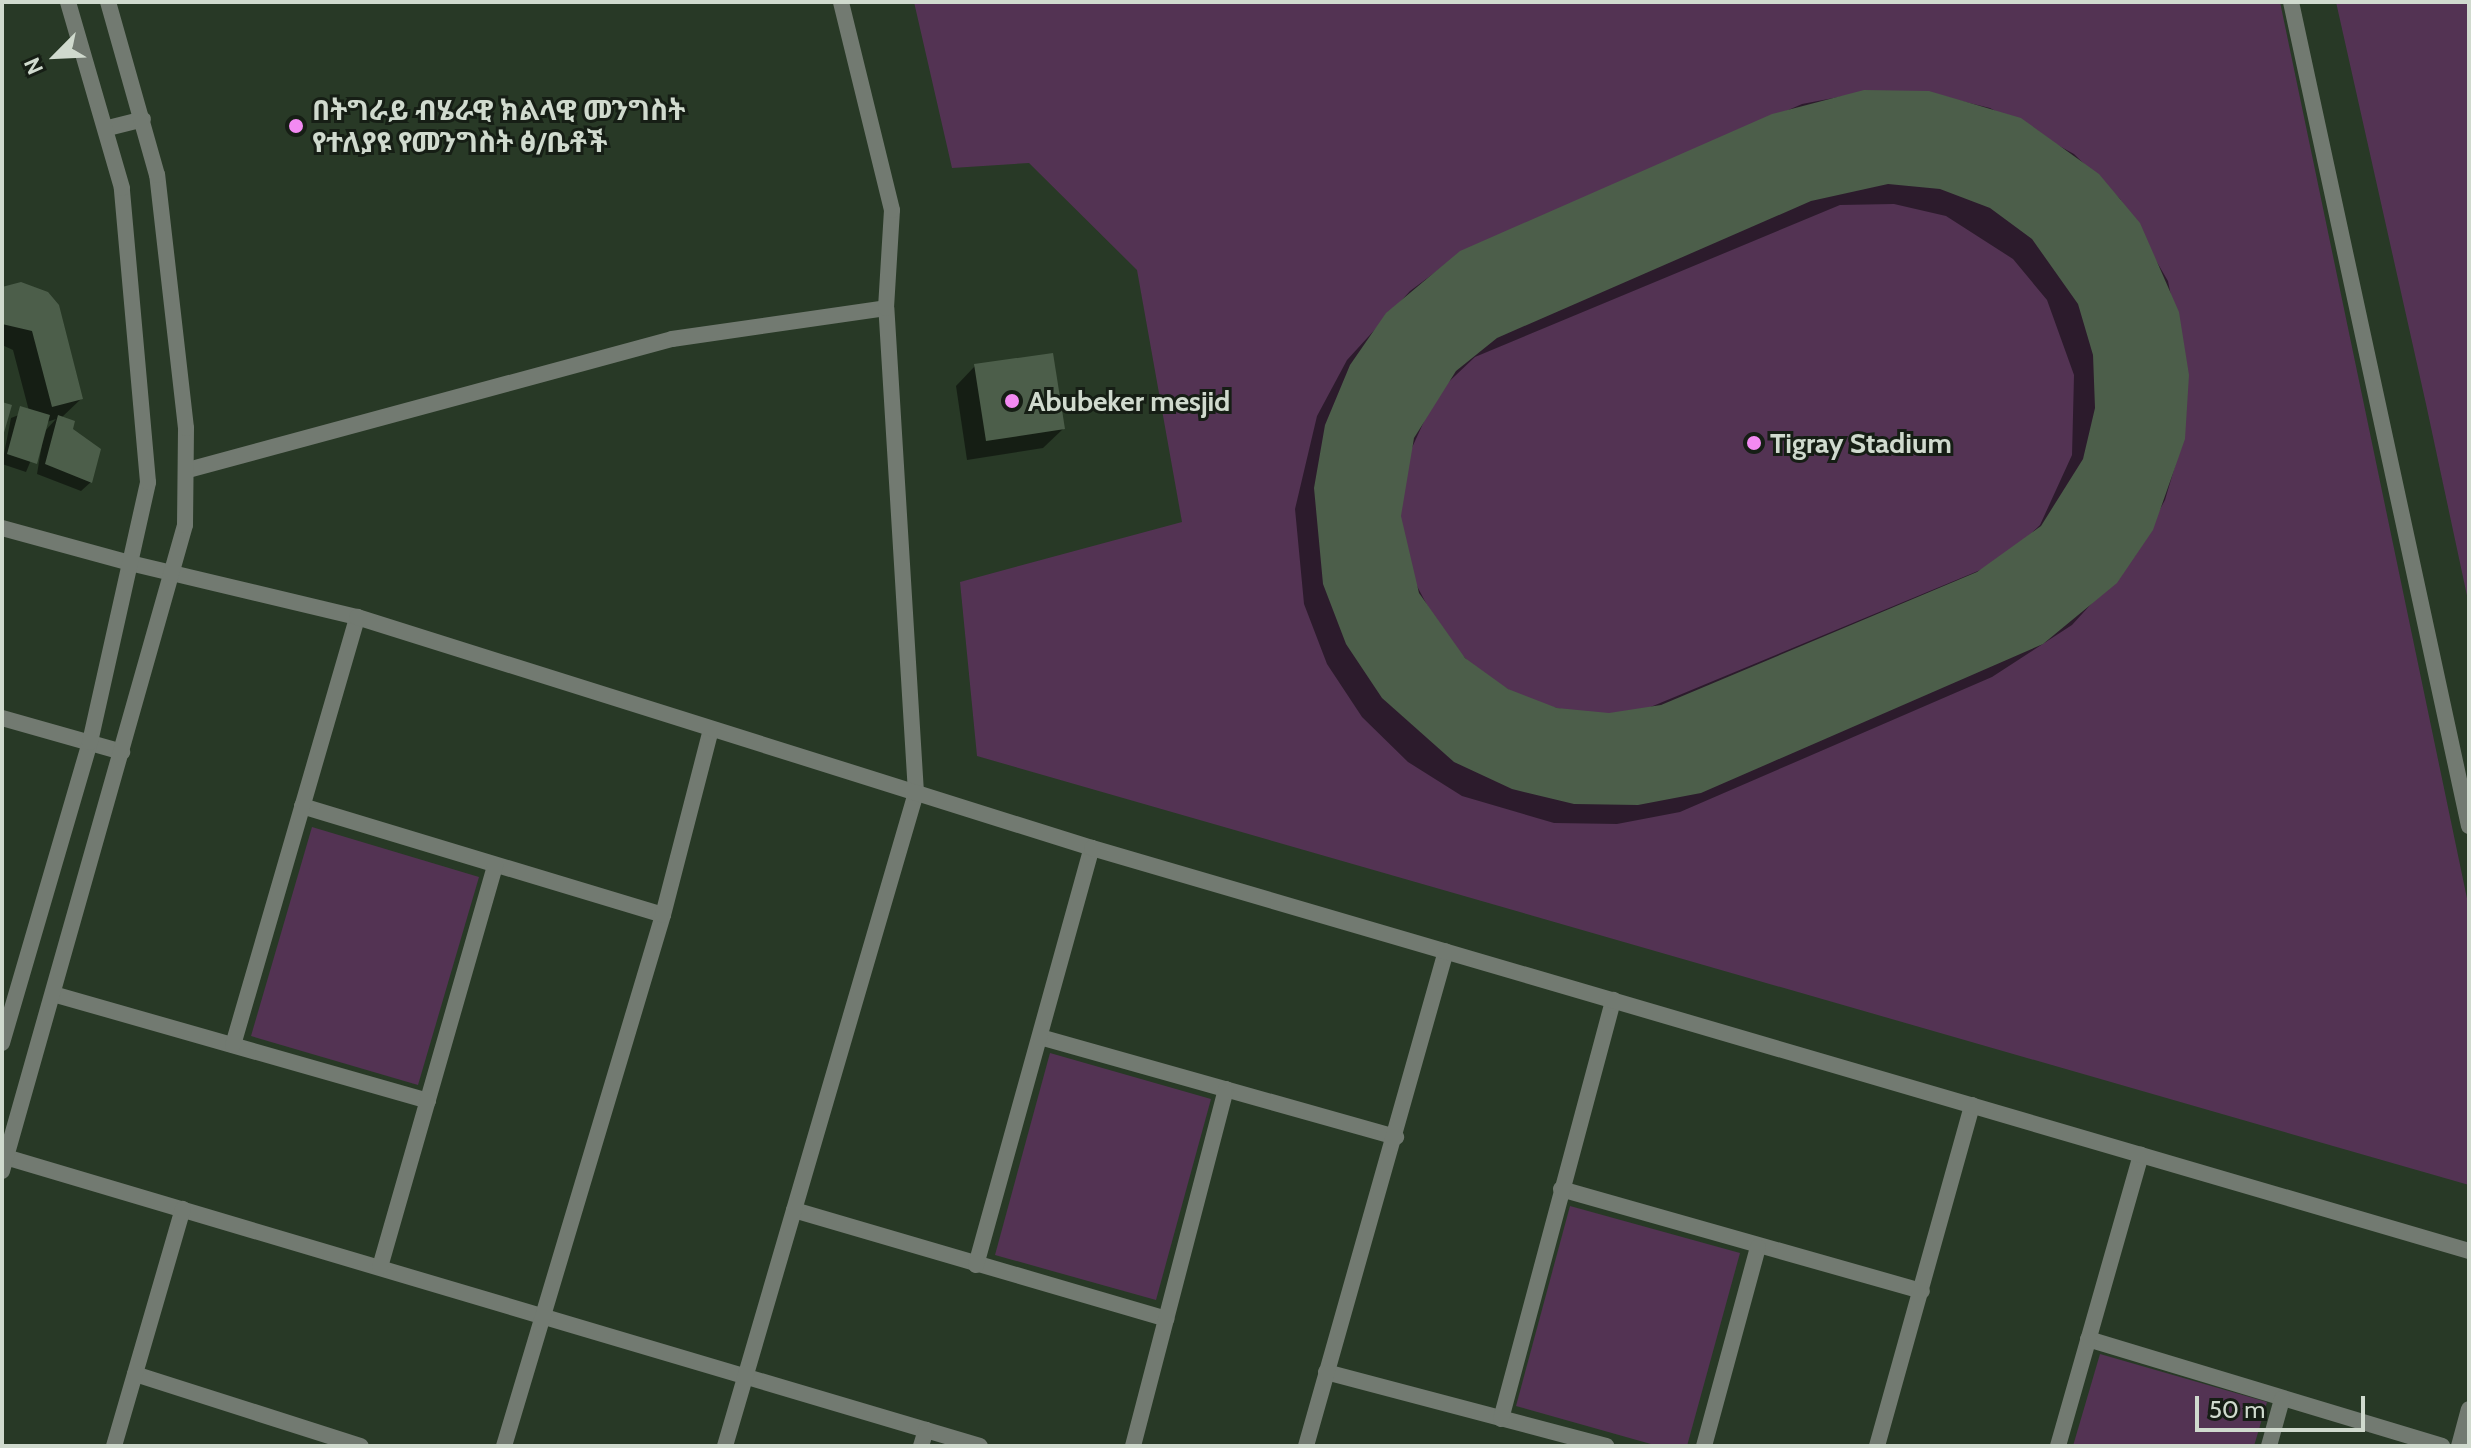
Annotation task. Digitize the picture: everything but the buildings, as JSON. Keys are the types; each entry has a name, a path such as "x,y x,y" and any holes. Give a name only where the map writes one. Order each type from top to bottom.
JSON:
{"street":[{"path":"2,1043 90,742 134,564 147,457 122,188 108,128 68,2"},
{"path":"108,2 157,175 188,470 176,568 3,1162 183,1209 746,1376 924,1438 980,1446"},
{"path":"725,1446 916,793 886,308 892,210 841,2"},
{"path":"2291,2 2469,826"},
{"path":"108,128 143,119"},
{"path":"188,470 672,339 886,308"},
{"path":"2,528 134,564 176,568 357,617 1092,848 2469,1251"},
{"path":"233,1045 357,617"},
{"path":"2,718 122,752"},
{"path":"504,1446 546,1317 663,915 711,729"},
{"path":"302,806 663,915"},
{"path":"976,1265 1092,848"},
{"path":"380,1267 495,865"},
{"path":"1306,1446 1396,1137 1446,951"},
{"path":"53,994 428,1101"},
{"path":"1501,1419 1613,1000"},
{"path":"1040,1037 1396,1137"},
{"path":"1133,1446 1226,1089"},
{"path":"1877,1446 1972,1105"},
{"path":"2058,1446 2141,1155"},
{"path":"1561,1189 1922,1291"},
{"path":"114,1446 183,1209"},
{"path":"794,1210 1166,1319"},
{"path":"1704,1446 1758,1247"},
{"path":"2088,1339 2442,1446"},
{"path":"1326,1372 1606,1446"},
{"path":"135,1374 332,1442 361,1446"},
{"path":"2269,1446 2282,1399"},
{"path":"2459,1446 2469,1409"}],"shaded area":[{"path":"914,2 2280,2 2469,908 2469,1185 977,756 960,582 1182,522 1137,270 1029,163 952,168"},
{"path":"2336,2 2469,2 2469,605 2426,404"},
{"path":"312,827 479,877 418,1085 251,1036"},
{"path":"1050,1053 1211,1099 1156,1300 995,1255"},
{"path":"1570,1206 1740,1253 1687,1446 1658,1446 1516,1406"},
{"path":"2100,1354 2267,1402 2254,1446 2073,1446"}],"place":[{"name":"በትግራይ ብሄራዊ ክልላዊ መንግስት የተለያዩ የመንግስት ፅ/ቤቶች","path":"296,126"},
{"name":"Abubeker mesjid","path":"1012,401"},
{"name":"Tigray Stadium","path":"1754,443"}]}
